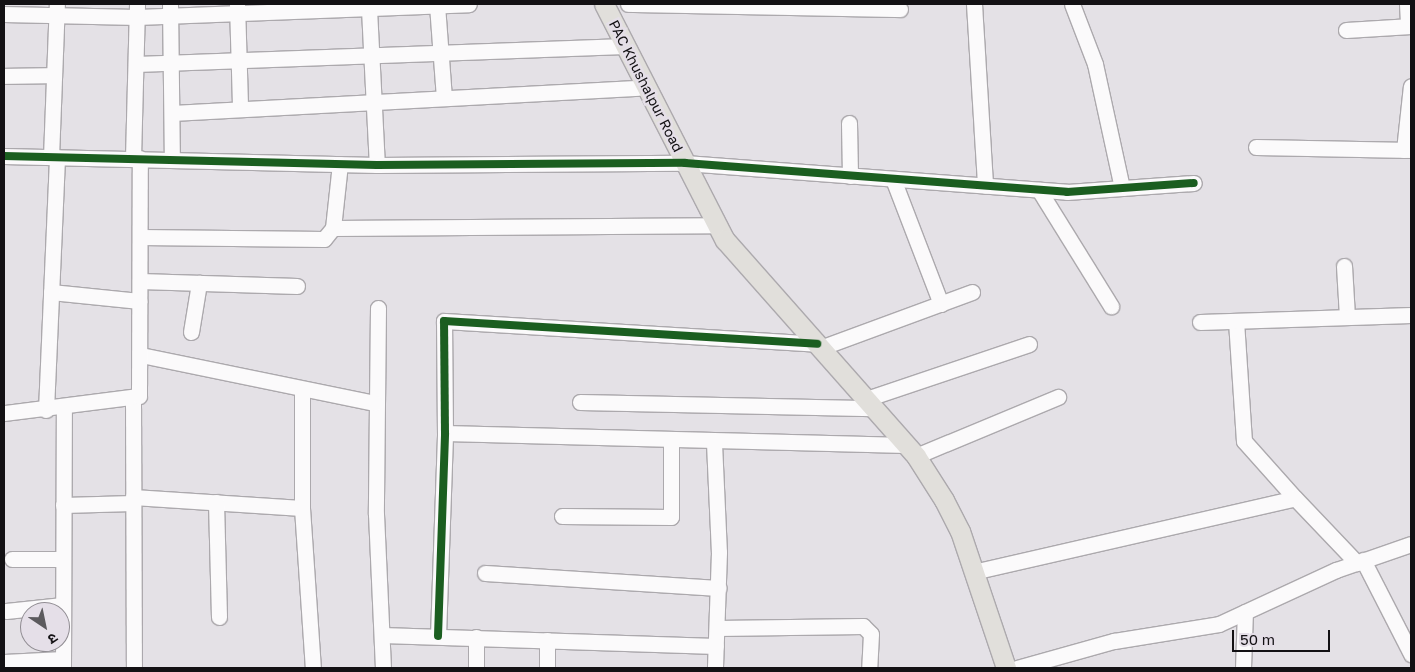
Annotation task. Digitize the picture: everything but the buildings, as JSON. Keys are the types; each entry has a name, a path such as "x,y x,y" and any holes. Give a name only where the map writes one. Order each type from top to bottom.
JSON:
{"main road":[{"name":"PAC Khushalpur Road","path":"604,4 725,240 911,451 956,523 1006,668"}],"street":[{"path":"4,14 57,9 369,9 469,4"},
{"path":"628,4 900,9"},
{"path":"974,4 985,186"},
{"path":"1072,4 1095,64 1122,188"},
{"path":"1346,30 1409,26 1407,4"},
{"path":"437,5 444,98"},
{"path":"46,410 51,292 54,75 57,9"},
{"path":"237,9 240,108"},
{"path":"369,9 377,165"},
{"path":"4,413 46,410 133,399 141,392 140,236 136,158 137,10"},
{"path":"170,10 172,159"},
{"path":"136,64 625,46"},
{"path":"4,76 54,75"},
{"path":"1256,147 1408,150 1411,86"},
{"path":"172,113 647,88"},
{"path":"849,123 850,176"},
{"path":"4,156 377,165 685,163 1039,190 1122,188 1194,183"},
{"path":"333,228 340,164"},
{"path":"893,179 941,304"},
{"path":"1039,190 1111,306"},
{"path":"140,236 318,240 333,228 717,225"},
{"path":"1344,266 1347,317"},
{"path":"140,281 297,286"},
{"path":"191,332 199,283"},
{"path":"51,292 140,302"},
{"path":"438,636 445,434 442,325 448,319 819,346 972,292"},
{"path":"378,308 375,403 383,668"},
{"path":"1200,322 1411,315"},
{"path":"1236,321 1244,441 1295,498 1360,561 1410,650"},
{"path":"580,402 870,404 1029,344"},
{"path":"141,355 375,403"},
{"path":"302,389 302,508 313,668"},
{"path":"445,434 911,451 1058,397"},
{"path":"133,399 134,668"},
{"path":"63,602 64,408"},
{"path":"562,516 671,517 671,442"},
{"path":"714,443 719,588 715,668"},
{"path":"973,572 1295,498"},
{"path":"63,504 133,500 216,502 302,508"},
{"path":"216,502 219,617"},
{"path":"1017,668 1114,641 1206,628 1360,561 1411,544"},
{"path":"12,559 63,559"},
{"path":"485,573 719,588"},
{"path":"6,611 20,610"},
{"path":"1243,668 1245,612"},
{"path":"717,628 863,626 871,634 869,668"},
{"path":"382,635 716,646"},
{"path":"476,637 476,668"},
{"path":"547,640 547,668"},
{"path":"4,662 64,664"}],"cycle path":[{"path":"4,156 377,165 685,163 1067,192 1194,183"},
{"path":"438,636 445,433 444,321 817,344"}]}
